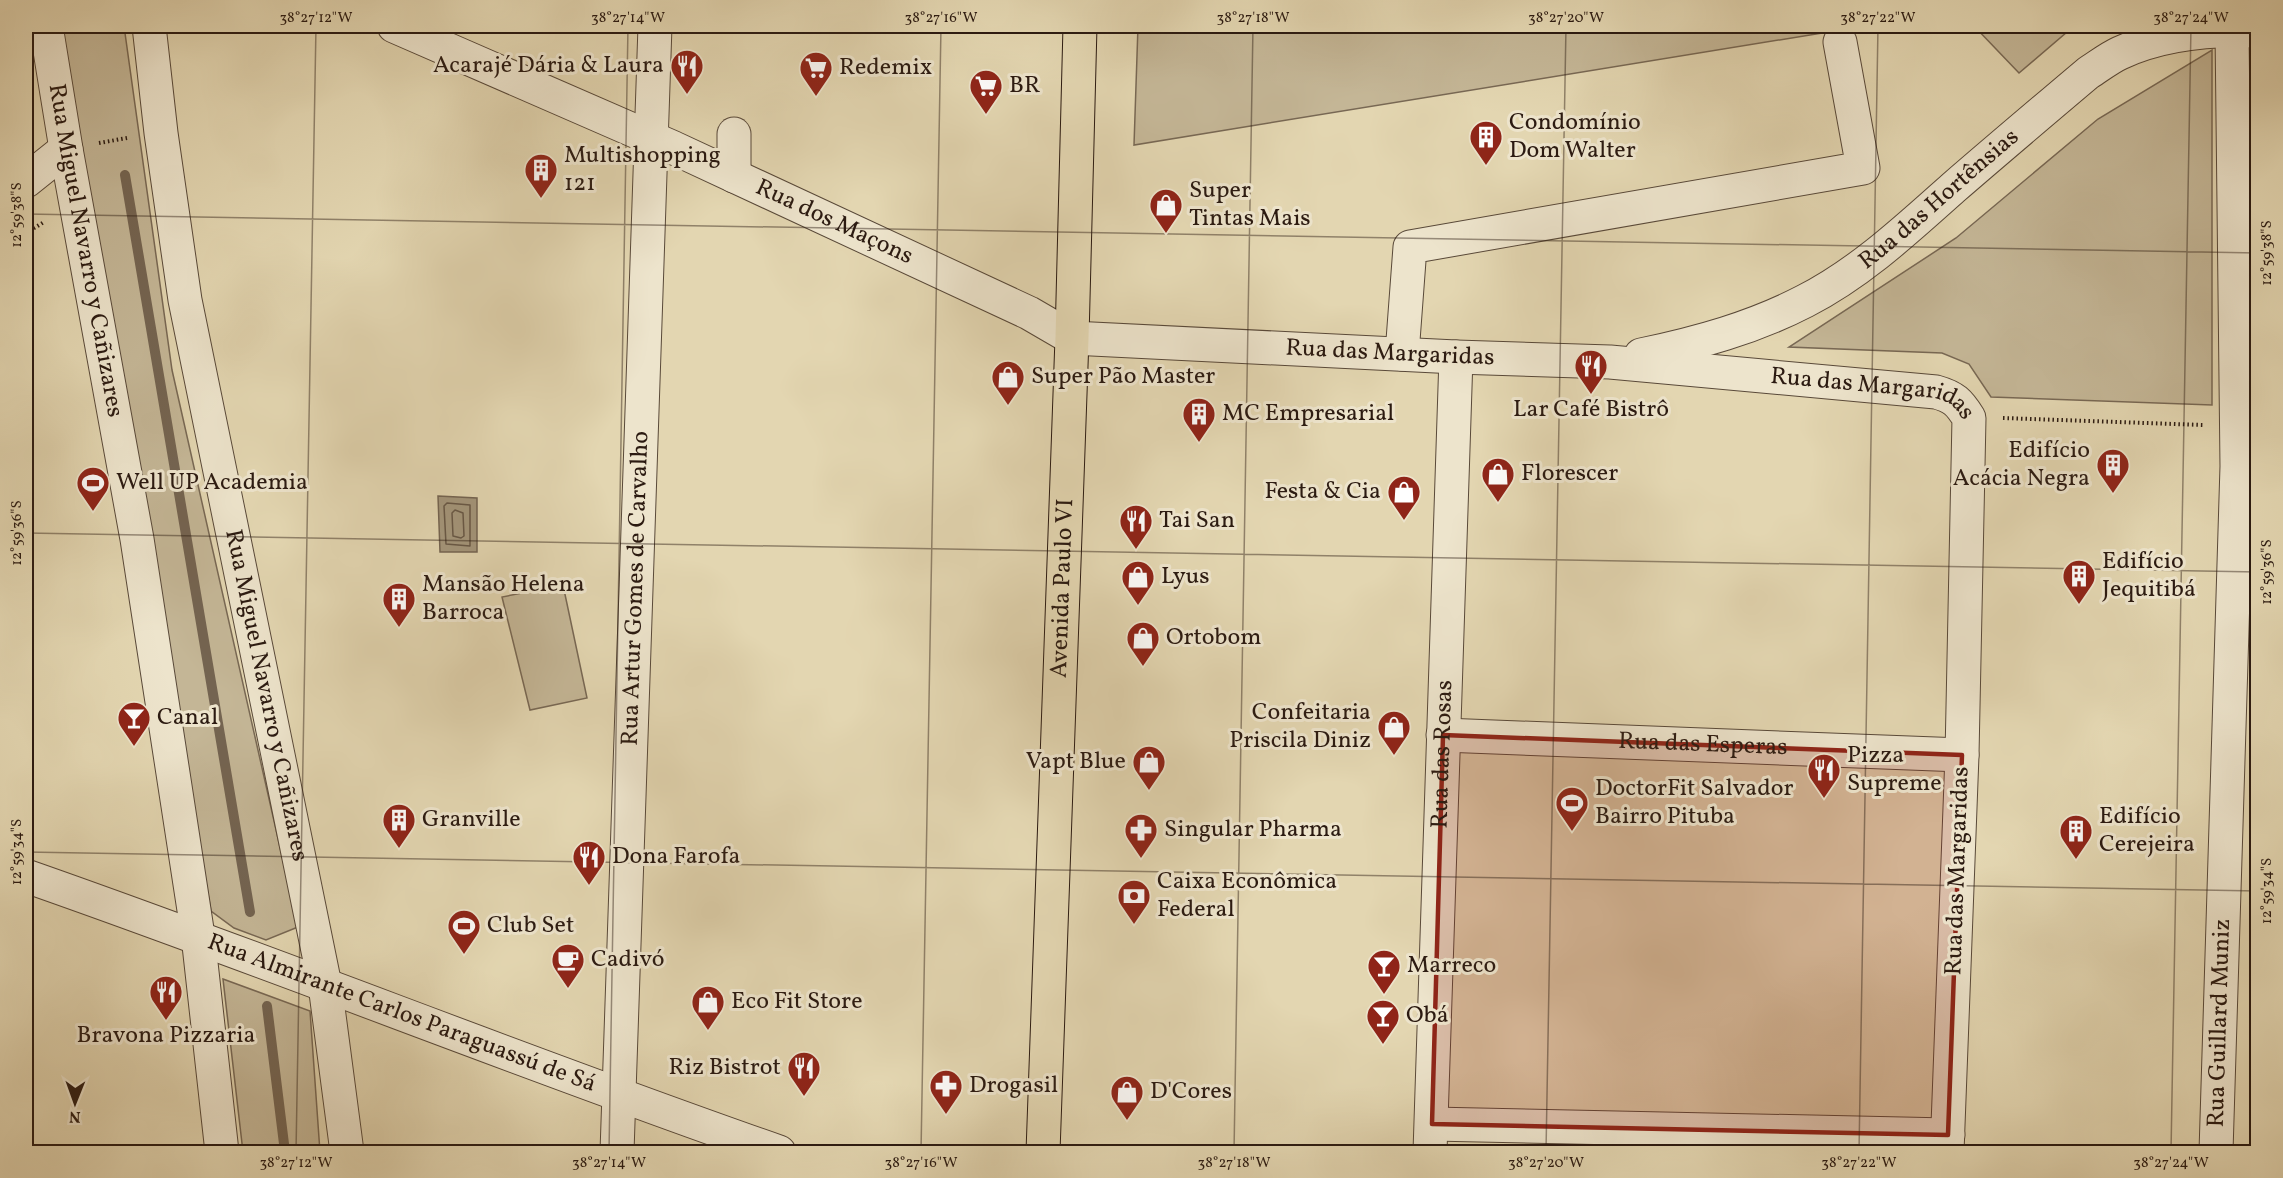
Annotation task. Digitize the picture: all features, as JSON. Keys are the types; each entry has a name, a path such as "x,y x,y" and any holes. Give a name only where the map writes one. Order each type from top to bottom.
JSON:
{"main road":[{"name":"Avenida Paulo VI","path":"1042,1152 1072,338 1080,26"}],"street":[{"name":"Rua Miguel Navarro y Cañizares","path":"46,26 137,539 198,936 222,1152"},
{"name":"Rua Miguel Navarro y Cañizares","path":"149,26 161,133 185,300 325,985 347,1152"},
{"name":"Rua dos Maçons","path":"394,26 734,176 1029,313 1072,338"},
{"name":"Rua Artur Gomes de Carvalho","path":"616,1152 655,26"},
{"name":"Rua das Hortênsias","path":"1610,362 1698,343 1763,321 1806,301 1848,276 1896,239 2019,131 2096,68 2119,53 2154,40 2192,33 2245,30"},
{"name":"Rua Guillard Muniz","path":"2216,1152 2237,478 2236,426 2245,30"},
{"path":"1402,354 1410,247 1863,168 1840,42"},
{"path":"734,134 734,176"},
{"path":"26,181 66,149"},
{"name":"Rua das Margaridas","path":"1072,338 1456,357 1610,362 1936,392 1951,397 1962,407 1969,418 1962,755 1948,1144"},
{"name":"Rua das Rosas","path":"1431,1138 1456,357"},
{"name":"Rua das Esperas","path":"1443,735 1962,755"},
{"name":"Rua Almirante Carlos Paraguassú de Sá","path":"26,876 198,936 618,1096 779,1152"},
{"path":"1431,1138 1948,1144"}],"path":[{"path":"66,149 161,133"},
{"path":"1969,418 2236,426"}],"highlighted area":[{"path":"1443,735 1962,755 1948,1135 1432,1124"}],"shaded area":[{"path":"56,26 124,26 172,370 298,927 266,940 234,928 211,911"},
{"path":"1138,26 1865,26 1134,145"},
{"path":"1974,26 2074,26 2019,73"},
{"path":"2212,50 2212,405 1991,397 1969,364 1942,353 1789,347 1956,238 2098,119"},
{"path":"563,585 587,698 530,710 502,597"},
{"path":"223,979 310,1011 320,1152 243,1152"}],"water":[{"path":"438,496 477,498 477,552 440,552"}],"waterway":[{"path":"125,175 250,912"},
{"path":"267,1006 285,1152"}],"place":[{"name":"Acarajé Dária & Laura","path":"687,95"},
{"name":"Redemix","path":"816,97"},
{"name":"BR","path":"986,115"},
{"name":"Condomínio Dom Walter","path":"1486,166"},
{"name":"Multishopping 121","path":"541,199"},
{"name":"Super Tintas Mais","path":"1166,234"},
{"name":"Lar Café Bistrô","path":"1591,395"},
{"name":"Super Pão Master","path":"1008,406"},
{"name":"MC Empresarial","path":"1199,443"},
{"name":"Edifício Acácia Negra","path":"2113,494"},
{"name":"Florescer","path":"1498,503"},
{"name":"Well UP Academia","path":"93,512"},
{"name":"Festa & Cia","path":"1404,521"},
{"name":"Tai San","path":"1136,550"},
{"name":"Edifício Jequitibá","path":"2079,605"},
{"name":"Lyus","path":"1138,606"},
{"name":"Mansão Helena Barroca","path":"399,628"},
{"name":"Ortobom","path":"1143,667"},
{"name":"Canal","path":"134,747"},
{"name":"Confeitaria Priscila Diniz","path":"1394,756"},
{"name":"Vapt Blue","path":"1149,791"},
{"name":"Pizza Supreme","path":"1824,799"},
{"name":"DoctorFit Salvador Bairro Pituba","path":"1572,832"},
{"name":"Granville","path":"399,849"},
{"name":"Singular Pharma","path":"1141,859"},
{"name":"Edifício Cerejeira","path":"2076,860"},
{"name":"Dona Farofa","path":"589,886"},
{"name":"Caixa Econômica Federal","path":"1134,925"},
{"name":"Club Set","path":"464,955"},
{"name":"Cadivó","path":"568,989"},
{"name":"Marreco","path":"1384,995"},
{"name":"Bravona Pizzaria","path":"166,1021"},
{"name":"Eco Fit Store","path":"708,1031"},
{"name":"Obá","path":"1383,1045"},
{"name":"Riz Bistrot","path":"804,1097"},
{"name":"Drogasil","path":"946,1115"},
{"name":"D'Cores","path":"1127,1121"}]}
